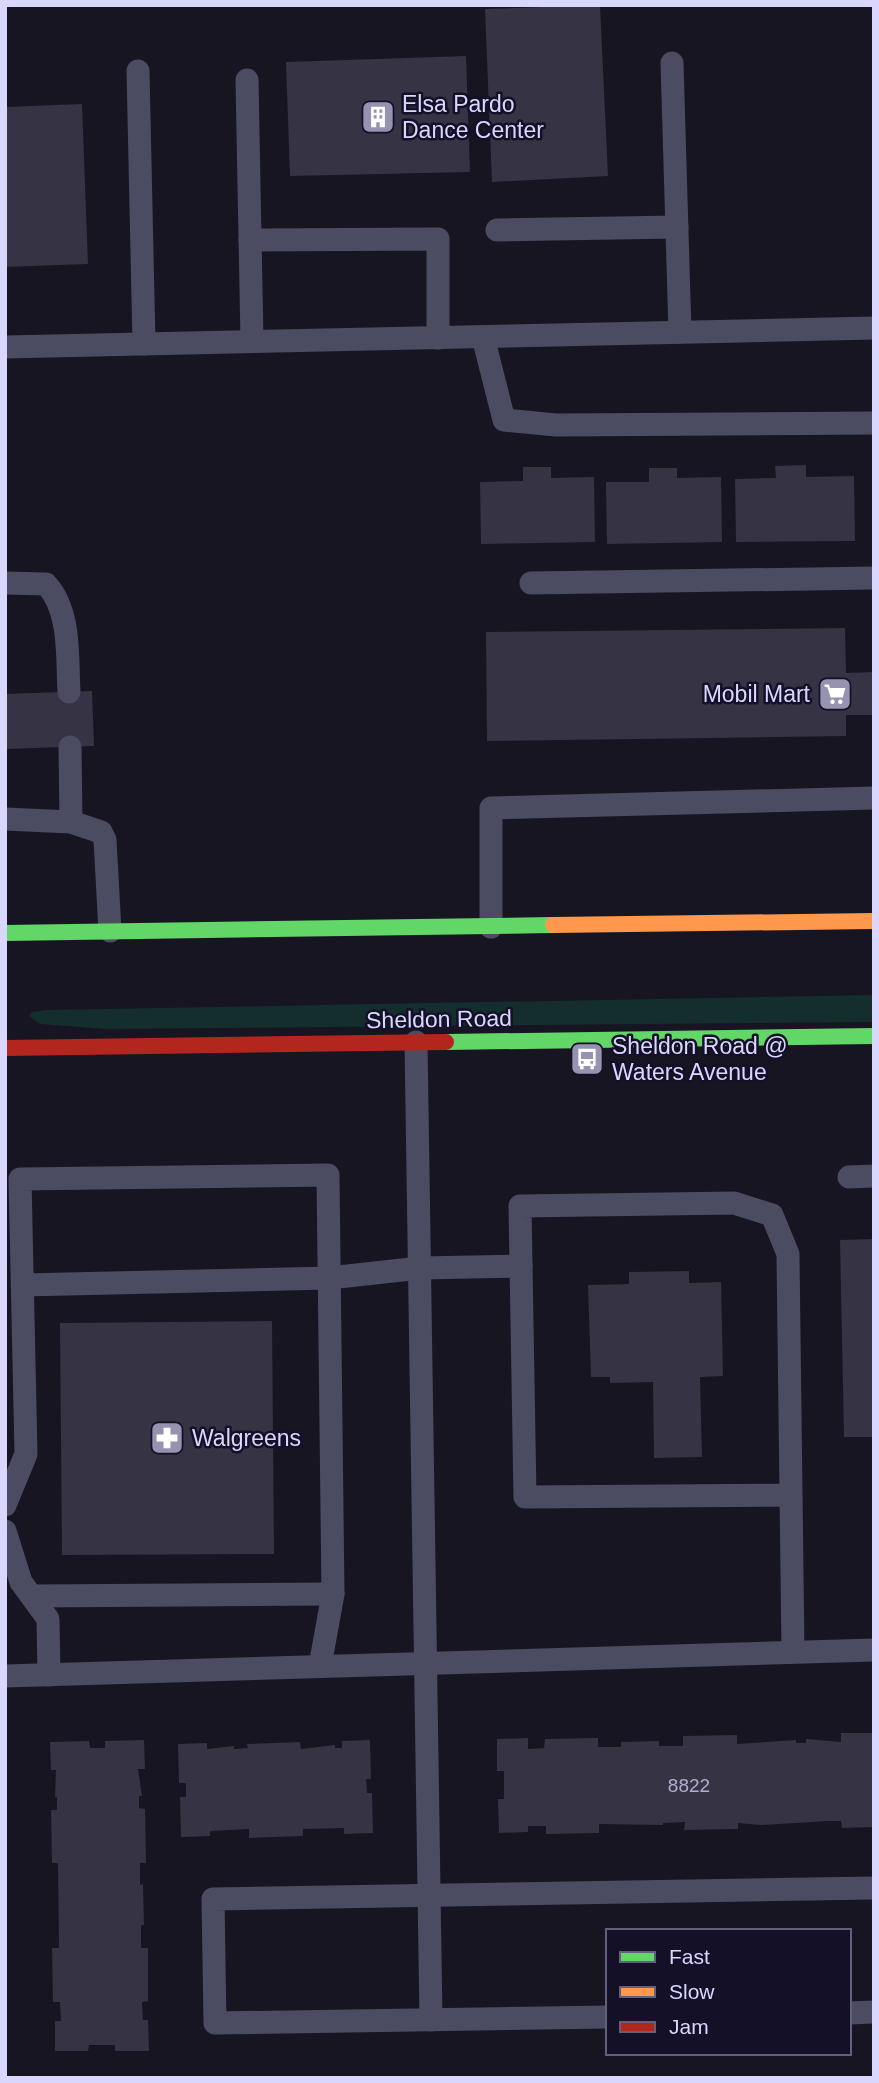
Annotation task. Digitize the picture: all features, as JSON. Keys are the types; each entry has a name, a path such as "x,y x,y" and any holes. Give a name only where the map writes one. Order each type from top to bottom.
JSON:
{"main road":[{"path":"5,933 874,921"},
{"name":"Sheldon Road","path":"5,1048 874,1036"}],"lane":[{"path":"672,62 680,332"},
{"path":"138,71 144,344"},
{"path":"247,80 252,341"},
{"path":"497,230 677,227"},
{"path":"250,240 438,239 438,338"},
{"path":"5,347 874,328"},
{"path":"483,337 504,420 556,425 874,423"},
{"path":"531,583 874,578"},
{"path":"5,583 46,584 57,596 65,629 69,692"},
{"path":"71,747 71,822"},
{"path":"491,927 491,808 874,798"},
{"path":"5,819 71,822 101,832 105,840 110,932"},
{"path":"416,1042 431,2020"},
{"path":"5,1506 26,1454 20,1179 328,1175 333,1594 320,1666"},
{"path":"849,1177 874,1177"},
{"path":"791,1495 525,1497 520,1206 734,1203 772,1215 788,1254 793,1652"},
{"path":"23,1285 329,1278 420,1268 521,1266"},
{"path":"5,1531 21,1582 48,1619 49,1675"},
{"path":"32,1596 333,1594"},
{"path":"5,1676 874,1650"},
{"path":"606,2017 215,2023 213,1899 874,1888"},
{"path":"851,2012 874,2012"}],"green space":[{"path":"874,995 874,1022 106,1029 40,1024 29,1016 32,1012 47,1010"}],"building":[{"path":"600,5 608,176 492,182 485,9"},
{"name":"Elsa Pardo Dance Center","path":"466,56 470,172 290,176 286,62"},
{"path":"82,104 88,264 5,267 5,107"},
{"path":"806,465 806,477 854,476 855,541 736,542 735,479 776,478 775,466"},
{"path":"523,467 551,467 551,478 594,477 595,542 481,544 480,482 523,481"},
{"path":"649,468 677,468 677,478 721,477 722,542 607,544 606,482 649,482"},
{"path":"845,628 846,673 874,672 874,715 846,715 846,736 487,741 486,632"},
{"path":"92,691 94,746 5,749 5,694"},
{"path":"874,1239 874,1437 844,1437 840,1240"},
{"path":"689,1271 689,1283 721,1282 723,1376 700,1377 702,1457 654,1458 653,1382 610,1383 610,1377 591,1377 588,1285 629,1284 629,1272"},
{"name":"Walgreens","path":"272,1321 274,1554 62,1555 60,1323"},
{"path":"841,1733 874,1733 874,1827 842,1828 841,1821 829,1821 761,1825 738,1823 738,1829 684,1830 685,1822 663,1825 599,1824 599,1833 546,1834 546,1826 528,1826 528,1832 499,1833 498,1799 504,1799 504,1771 497,1771 497,1739 528,1738 528,1749 544,1748 545,1739 598,1738 598,1747 621,1747 621,1742 659,1741 659,1746 683,1746 683,1736 737,1735 737,1744 796,1740 796,1743 806,1743 806,1739 841,1742"},
{"path":"144,1740 145,1769 138,1769 142,1796 139,1796 139,1808 145,1809 146,1863 140,1863 144,1925 141,1925 141,1948 148,1948 148,2001 142,2002 143,2020 148,2020 149,2051 115,2051 115,2045 89,2045 88,2051 55,2051 55,2021 61,2021 60,2002 53,2002 52,1948 59,1948 58,1863 52,1863 51,1810 57,1810 56,1770 51,1770 50,1742 89,1741 90,1748 105,1748 105,1741"},
{"path":"370,1740 371,1779 366,1779 367,1793 372,1793 373,1833 344,1834 344,1828 303,1829 303,1836 249,1838 249,1829 210,1831 210,1836 181,1837 180,1797 186,1797 186,1783 179,1783 178,1744 207,1743 207,1749 234,1746 234,1749 248,1748 247,1744 300,1742 301,1749 335,1745 335,1748 342,1748 342,1741"}],"traffic: fast":[{"path":"5,933 553,925"},
{"path":"446,1042 874,1036"}],"traffic: slow":[{"path":"553,925 874,921"}],"traffic: jam":[{"path":"5,1048 446,1042"}],"place":[{"name":"Elsa Pardo Dance Center","path":"378,117"},
{"name":"Mobil Mart","path":"835,694"},
{"name":"Sheldon Road @ Waters Avenue","path":"587,1059"},
{"name":"Walgreens","path":"167,1438"}]}
